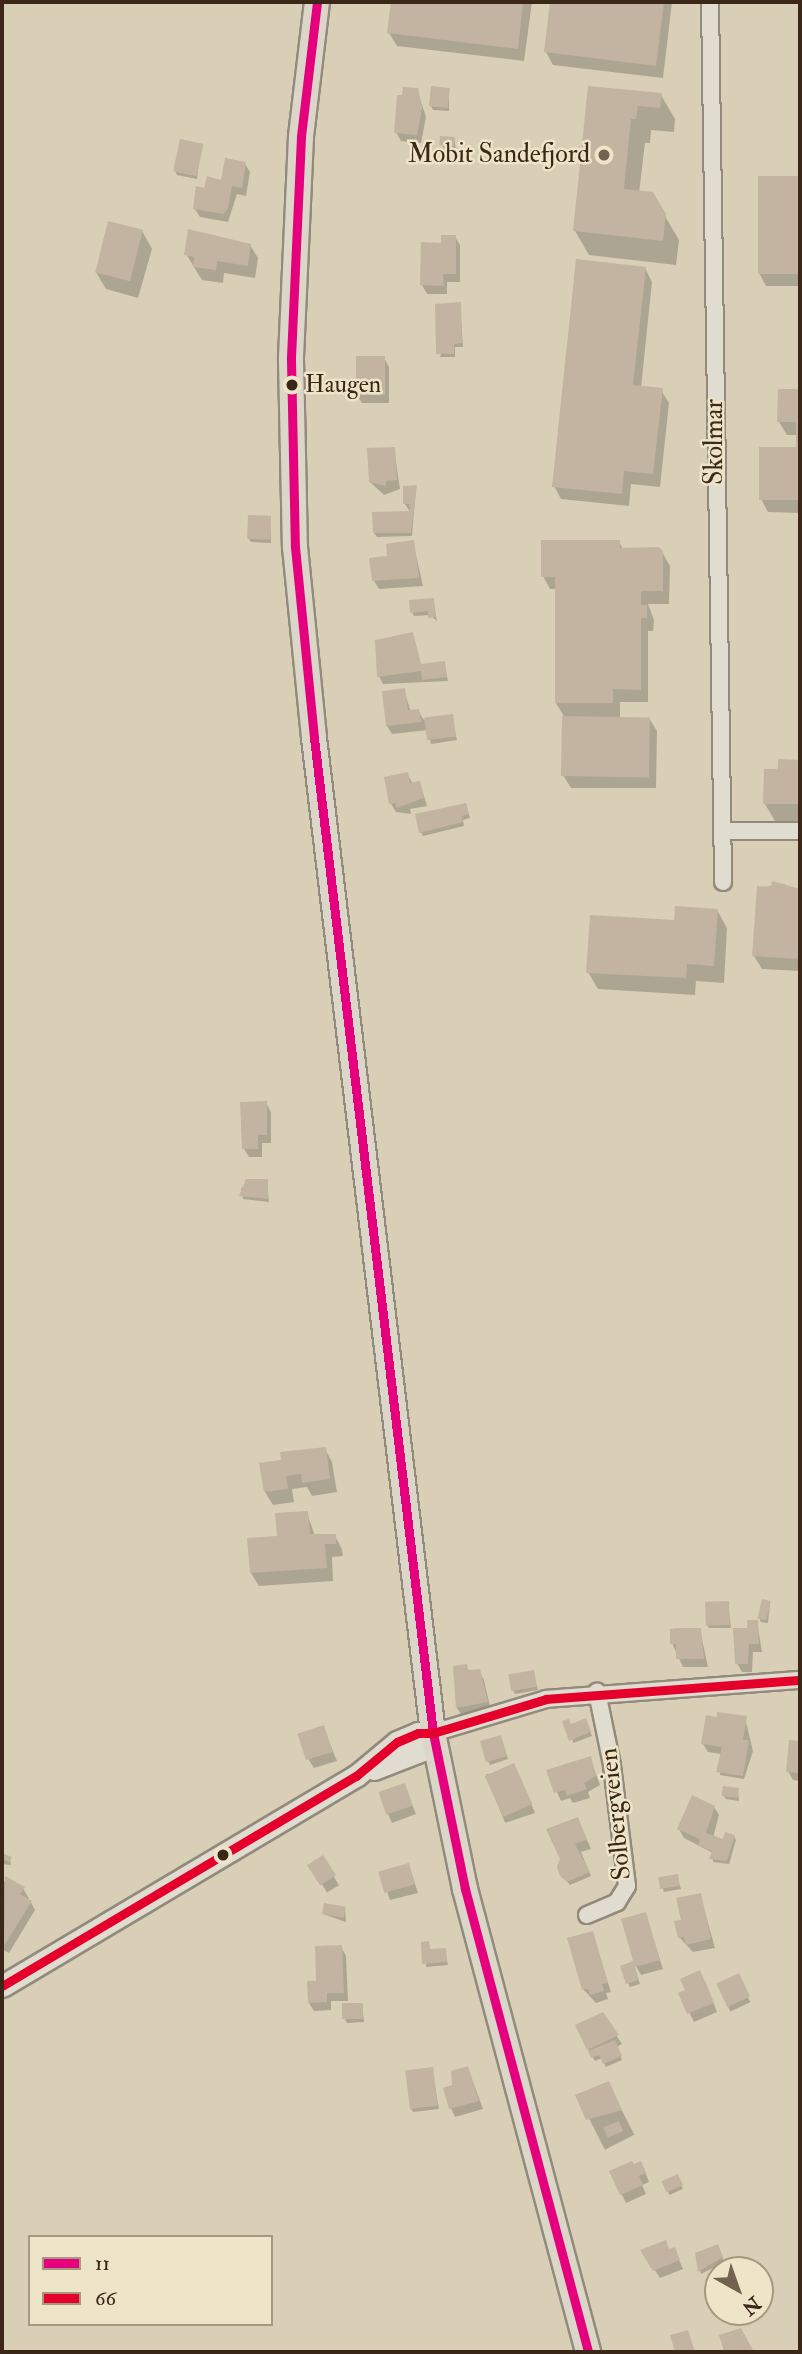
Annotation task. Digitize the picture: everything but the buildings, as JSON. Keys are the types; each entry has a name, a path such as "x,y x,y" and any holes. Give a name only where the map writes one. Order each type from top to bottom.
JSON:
{"main road":[{"path":"317,2 301,137 292,346 295,547 433,1732 465,1889 588,2352"},
{"path":"2,1986 356,1776 423,1750 433,1732"}],"street":[{"name":"Skolmar","path":"710,2 723,881"},
{"path":"724,831 800,831"},
{"path":"433,1732 546,1699 597,1692 800,1680"},
{"name":"Solbergveien","path":"587,1915 617,1902 626,1886 612,1765 597,1692"}],"transit line":[{"name":"11","path":"317,2 301,137 291,360 295,547 314,738 433,1733 465,1889 588,2352"},
{"name":"66","path":"2,1986 356,1776 397,1742 418,1733 433,1733 546,1699 800,1680"}],"place":[{"name":"Mobit Sandefjord","path":"604,155"},
{"name":"Haugen","path":"292,385"}]}
